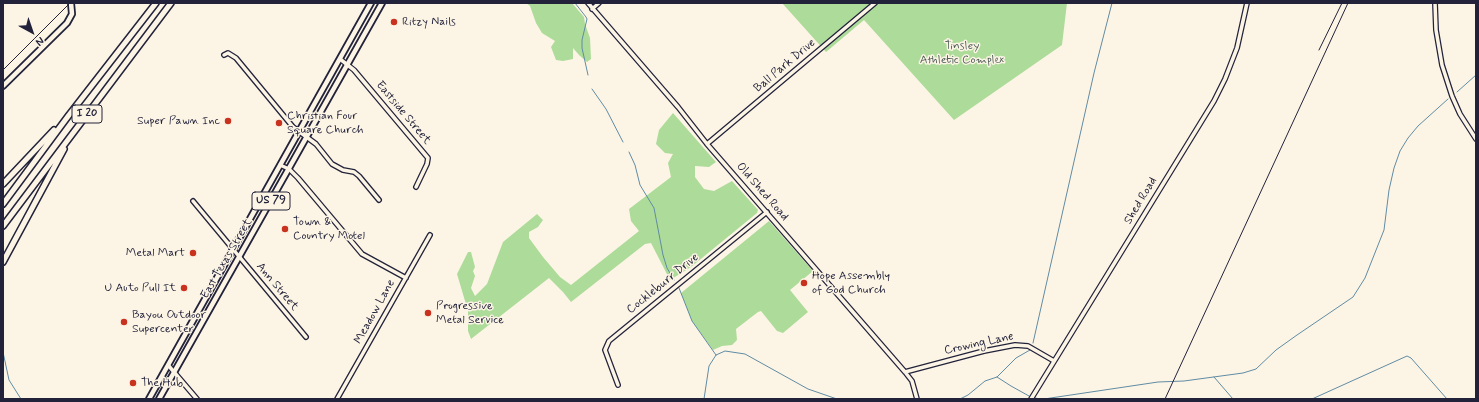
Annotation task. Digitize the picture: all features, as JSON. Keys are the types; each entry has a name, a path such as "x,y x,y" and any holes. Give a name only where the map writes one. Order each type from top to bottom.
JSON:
{"highway":[{"name":"I 20","path":"3,204 69,115 156,3"},
{"name":"I 20","path":"3,226 171,3"},
{"path":"3,184 69,115"},
{"path":"3,262 74,131"}],"main road":[{"path":"3,86 67,23 72,14 71,3"},
{"name":"East Texas Street","path":"160,398 382,3"},
{"name":"East Texas Street","path":"149,399 370,4"}],"street":[{"name":"Old Shed Road","path":"588,3 678,107 707,144 905,372 912,381 917,399"},
{"path":"592,9 599,3"},
{"name":"Ball Park Drive","path":"707,144 875,3"},
{"name":"Shed Road","path":"1031,399 1212,105 1225,79 1236,48 1247,3"},
{"path":"1435,3 1436,30 1442,65 1452,96 1460,114 1476,139"},
{"path":"370,4 378,10"},
{"path":"224,55 228,53 236,58 288,121 299,132 316,144 332,164 343,170 354,172 359,176 379,200"},
{"name":"Eastside Street","path":"340,59 354,70 428,158 427,164 416,188"},
{"path":"280,165 289,169 298,178 362,254 406,278"},
{"path":"262,198 271,202"},
{"name":"Ann Street","path":"192,201 306,337"},
{"name":"Cockleburr Drive","path":"618,384 605,350 609,341 767,212"},
{"name":"Meadow Lane","path":"337,399 430,235"},
{"path":"197,313 205,318"},
{"name":"Crowing Lane","path":"905,372 984,351 1015,345 1034,348 1054,361"},
{"path":"168,365 197,399"},
{"path":"152,393 160,398"}],"green space":[{"path":"526,3 572,3 584,17 590,38 591,59 587,62 573,48 573,59 563,61 556,60 551,47 555,41 542,33 536,23 530,6"},
{"name":"Tinsley Athletic Complex","path":"782,3 1067,3 1062,45 954,120 864,20 826,52"},
{"path":"673,113 716,162 709,167 695,166 695,177 704,189 714,191 732,181 758,210 757,213 691,267 670,280 651,243 645,244 571,302 549,278 471,339 468,331 468,311 457,274 468,252 471,252 475,267 473,271 475,276 471,288 475,296 487,284 503,242 537,214 543,220 538,227 529,232 529,238 560,277 571,285 639,231 631,221 629,209 671,177 668,163 673,154 665,153 656,144 659,130"},
{"path":"769,221 813,271 790,290 808,312 783,333 777,331 761,311 758,312 736,329 737,340 732,345 722,346 713,350 692,321 681,293"}],"waterway":[{"path":"575,3 587,19 582,40 582,48 588,75"},
{"path":"1033,343 1094,73 1112,3"},
{"path":"1457,92 1476,75"},
{"path":"592,89 606,109 623,142"},
{"path":"1044,399 1158,382 1184,381 1243,373 1256,369 1276,350 1353,297 1365,278 1384,230 1389,190 1400,151 1418,126 1448,99"},
{"path":"629,152 635,165 640,185 654,208 663,255 667,268 674,280"},
{"path":"679,288 692,321 716,355"},
{"path":"960,399 968,395 985,381 997,377 1016,358 1030,350"},
{"path":"704,399 709,366 716,355 725,351 745,354 808,389 837,399"},
{"path":"3,352 9,380 21,399"},
{"path":"1312,399 1407,356 1411,358 1447,399"},
{"path":"997,377 1029,396"},
{"path":"1214,377 1233,399"},
{"path":"1035,398 1040,399"}],"railway":[{"path":"3,70 70,3"},
{"path":"1319,50 1342,3"},
{"path":"1165,399 1348,3"}],"place":[{"name":"Ritzy Nails","path":"394,22"},
{"name":"Super Pawn Inc","path":"228,121"},
{"name":"Christian Four Square Church","path":"279,123"},
{"name":"Town & Country Motel","path":"285,229"},
{"name":"Metal Mart","path":"193,253"},
{"name":"Hope Assembly of God Church","path":"804,283"},
{"name":"U Auto Pull It","path":"184,288"},
{"name":"Progressive Metal Service","path":"428,313"},
{"name":"Bayou Outdoor Supercenter","path":"124,322"},
{"name":"The Hub","path":"133,383"}]}
